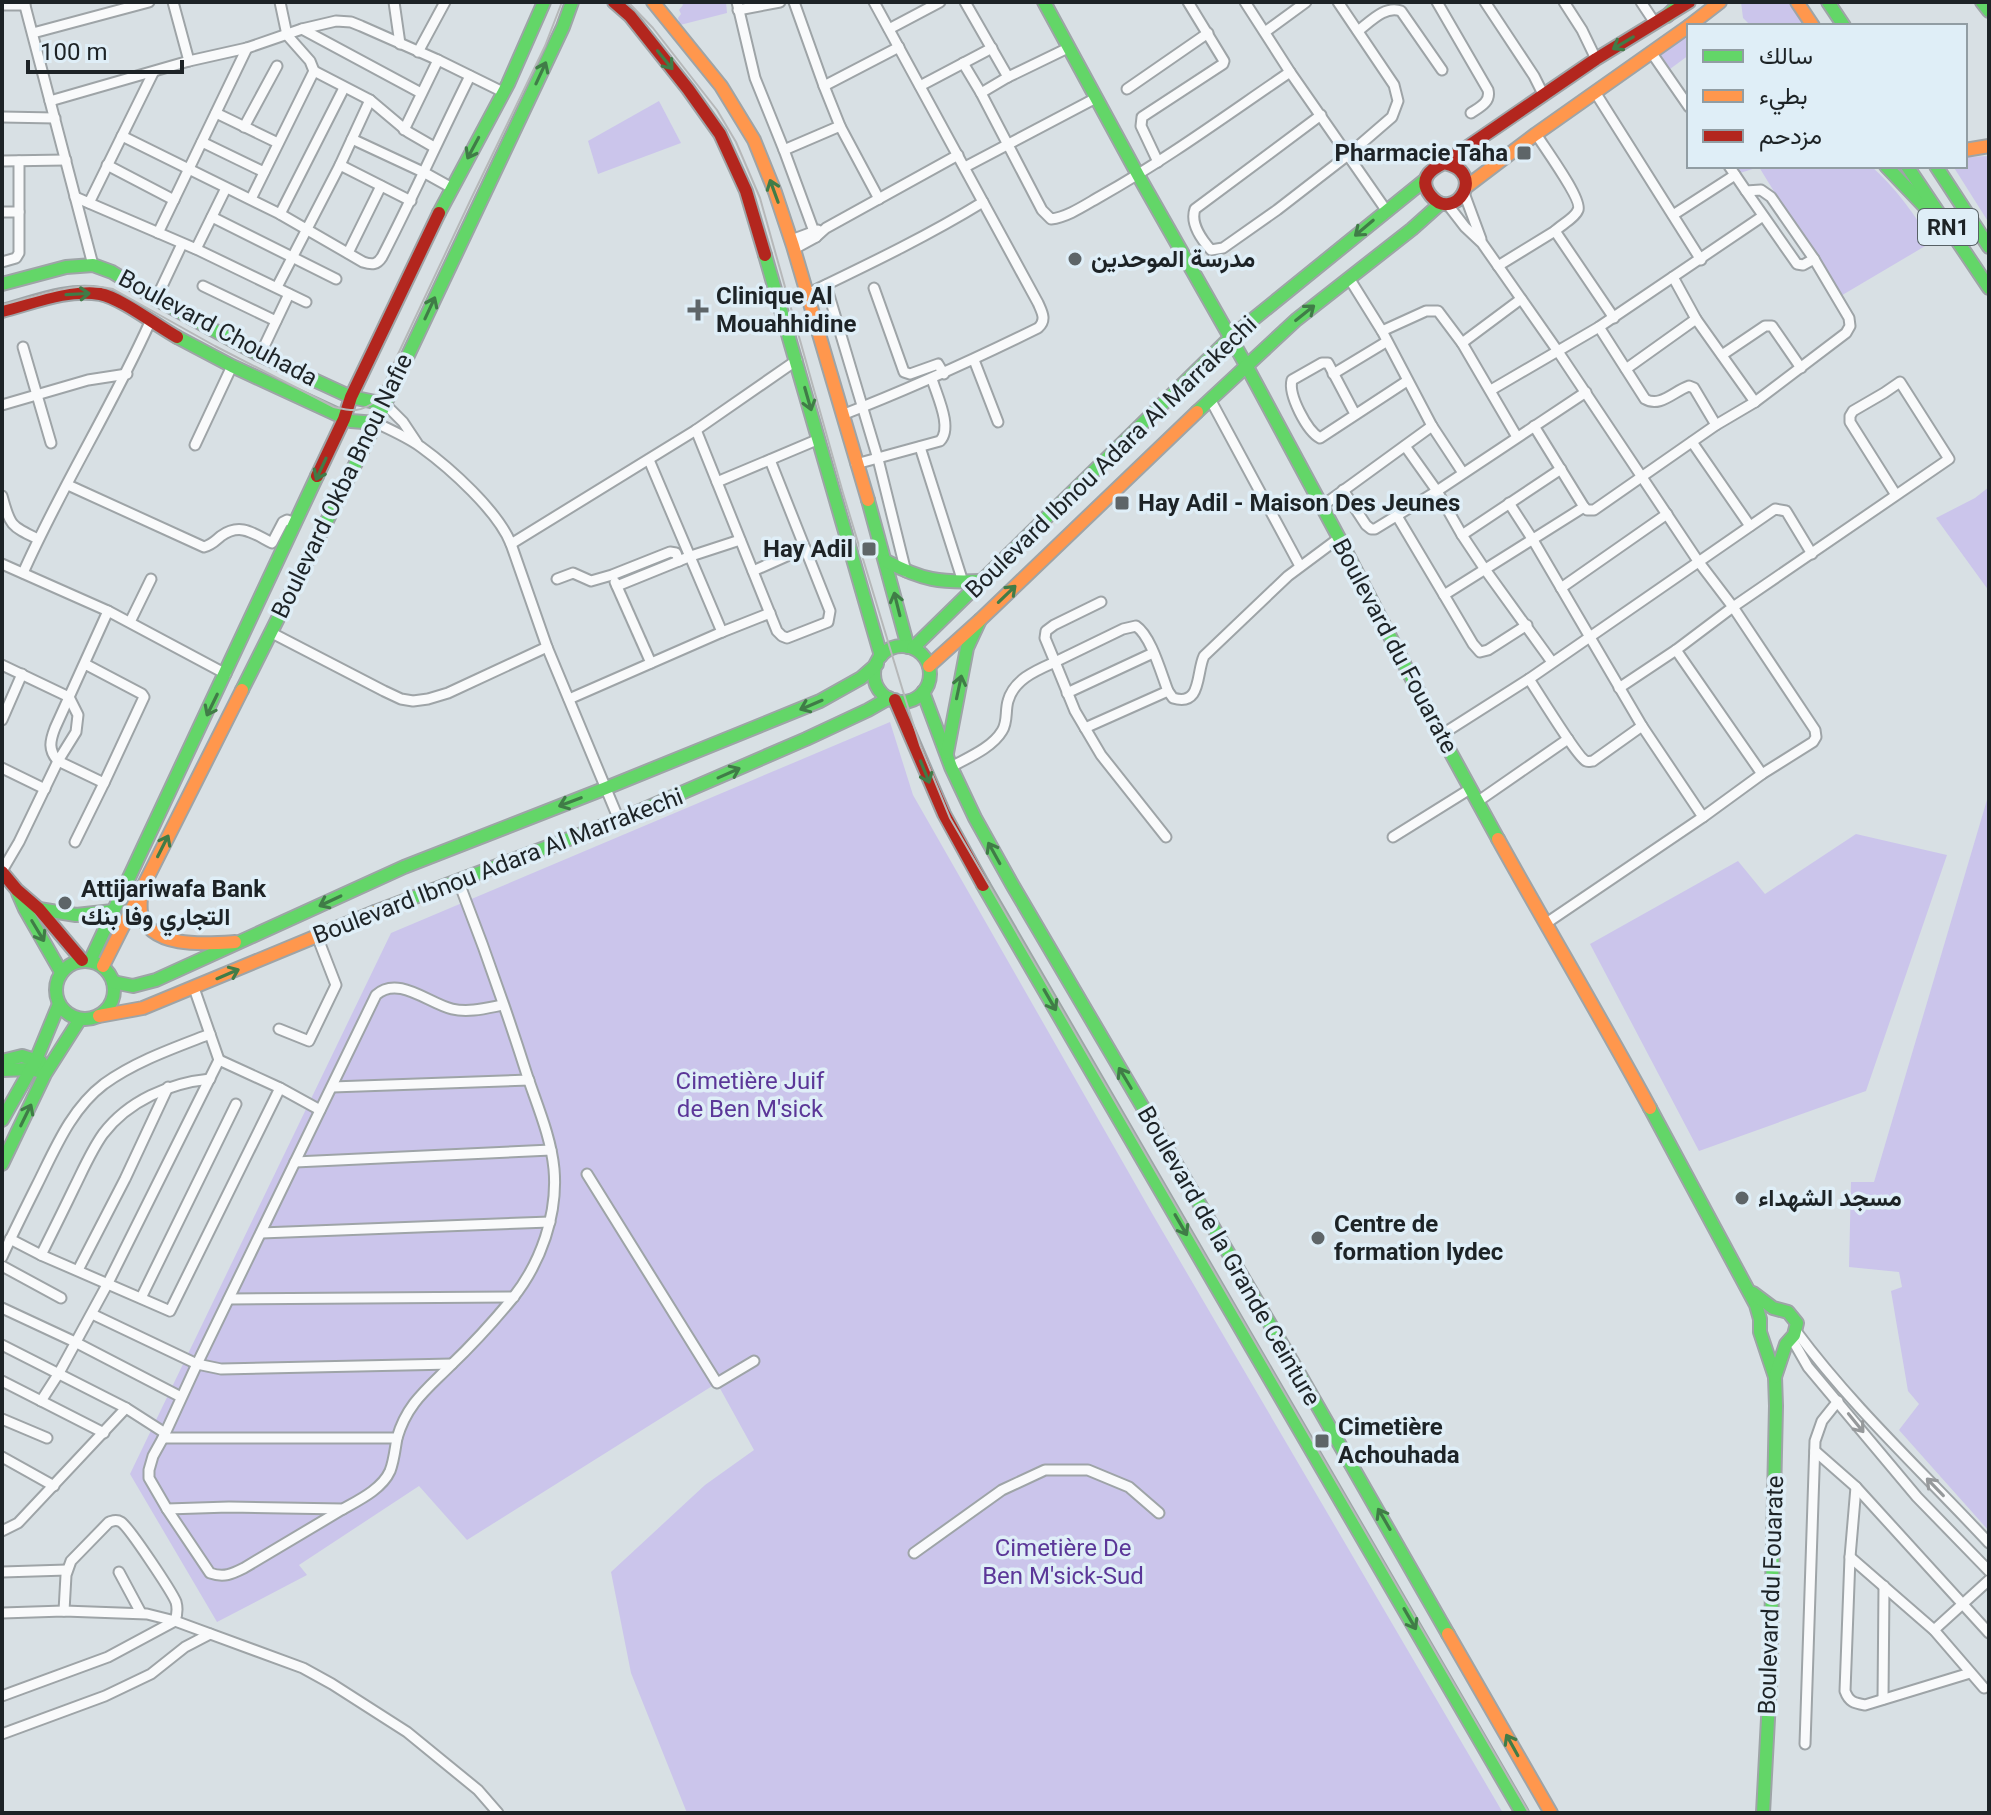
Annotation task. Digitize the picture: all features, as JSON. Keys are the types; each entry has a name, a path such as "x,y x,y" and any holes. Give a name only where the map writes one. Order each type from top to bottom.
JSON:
{"main road":[{"name":"Boulevard Okba Bnou Nafie","path":"92,962 113,911 226,674 278,546 296,523 351,397 452,188 503,92 544,2"},
{"name":"Boulevard Okba Bnou Nafie","path":"92,962 142,886 376,423 572,2"},
{"path":"614,2 630,16 720,134 746,191 797,360 879,660 875,678 878,687 892,699 908,701 923,692 930,677 923,655 911,647 893,648 879,660"},
{"path":"653,2 734,104 773,186 911,647"},
{"name":"Boulevard du Fouarate","path":"1044,2 1246,365 1477,802 1598,1013 1747,1289 1760,1319 1760,1332 1775,1377 1770,1681 1763,1813"},
{"path":"1667,16 1681,2"},
{"path":"1687,29 1536,134 1465,190 1455,202 1444,204 1433,201 1428,195 1425,180 1432,168 1444,163 1596,59 1689,2"},
{"path":"1693,24 1720,2"},
{"path":"1797,2 1812,24"},
{"path":"1828,2 1843,24"},
{"path":"1982,2 1989,11"},
{"path":"1967,150 1989,146"},
{"path":"1444,163 1463,173 1465,190"},
{"path":"1888,168 1973,264"},
{"name":"RN1","path":"1908,168 1989,288"},
{"name":"RN1","path":"1937,168 1989,247"},
{"name":"Boulevard Ibnou Adara Al Marrakechi","path":"911,647 1230,338 1425,180"},
{"name":"Boulevard Ibnou Adara Al Marrakechi","path":"929,666 1296,320 1444,204"},
{"name":"Boulevard Chouhada","path":"2,284 66,267 93,265 112,272 260,355 351,397 385,404"},
{"name":"Boulevard Chouhada","path":"2,311 70,293 102,294 232,366 344,419 376,423"},
{"path":"886,561 931,581 981,581"},
{"path":"949,762 967,648 980,620"},
{"name":"Boulevard Ibnou Adara Al Marrakechi","path":"113,982 133,986 156,980 404,867 820,701 854,682 879,660"},
{"name":"Boulevard de la Grande Ceinture","path":"923,692 949,762 975,818 1020,899 1297,1370 1551,1813"},
{"name":"Boulevard Ibnou Adara Al Marrakechi","path":"99,1016 143,1008 458,880 619,820 892,699"},
{"name":"Boulevard de la Grande Ceinture","path":"892,699 933,793 997,910 1522,1813"},
{"path":"2,872 92,962 109,973 113,982 112,1001 99,1016 80,1019 71,1016 59,1004"},
{"path":"142,886 140,907 143,917 153,931 163,938 191,944 235,942"},
{"path":"17,890 61,972"},
{"path":"39,909 71,916 113,911"},
{"path":"2,1120 34,1064 59,1004 56,986 61,972 70,964 92,962"},
{"path":"2,1164 48,1070 80,1019"},
{"path":"2,1061 22,1056 48,1070"},
{"path":"2,1070 34,1064"},
{"name":"Boulevard du Fouarate","path":"1747,1289 1773,1308 1790,1312 1796,1321 1775,1377"},
{"path":"1760,1319 1773,1308"},
{"path":"1763,1338 1774,1345 1791,1338"}],"street":[{"path":"33,33 149,2"},
{"path":"173,2 189,61"},
{"path":"280,2 287,35 310,61 314,71 370,100 404,130 434,147"},
{"path":"394,2 400,44"},
{"path":"418,52 445,2"},
{"path":"780,2 737,6 755,78 814,234"},
{"path":"794,2 840,126 879,199"},
{"path":"842,415 974,360 1038,328 1044,318 874,2"},
{"path":"889,29 940,2"},
{"path":"965,2 1008,77"},
{"path":"1158,162 1140,120 1223,64 1223,57 1188,2"},
{"path":"1245,2 1386,210"},
{"path":"1265,32 1306,2"},
{"path":"1321,115 1195,209 1192,218 1208,247 1214,251 1223,248 1277,210 1392,117 1398,101 1394,85 1338,2"},
{"path":"1437,2 1488,90 1485,103 1471,113"},
{"path":"1485,2 1543,94"},
{"path":"1564,2 1596,59"},
{"path":"1642,2 1655,23"},
{"path":"2,5 25,4 93,265"},
{"path":"1358,31 1385,11 1395,8 1401,11 1442,70"},
{"path":"50,101 336,21 351,22 503,92"},
{"path":"302,29 421,93"},
{"path":"1127,89 1208,33"},
{"path":"824,86 899,47"},
{"path":"158,233 247,48"},
{"path":"920,86 992,48"},
{"path":"981,93 1068,48"},
{"path":"1651,52 1687,104"},
{"path":"404,130 438,60"},
{"path":"963,63 1042,210 1051,219 1076,210 1138,175 1290,72"},
{"path":"244,127 277,66"},
{"path":"251,199 314,71"},
{"path":"89,203 153,73"},
{"path":"122,136 280,214 369,264 379,262 470,76"},
{"path":"280,214 344,88"},
{"path":"1595,92 1701,260"},
{"path":"965,167 1096,98"},
{"path":"277,287 370,100"},
{"path":"216,113 278,143"},
{"path":"2,117 55,118"},
{"path":"784,150 840,126"},
{"path":"1498,266 1555,231 1580,207 1572,188 1536,134"},
{"path":"352,139 452,188"},
{"path":"202,142 264,172"},
{"path":"792,245 958,155"},
{"path":"2,161 66,160"},
{"path":"2,262 16,258 19,253 19,161"},
{"path":"107,165 174,200"},
{"path":"340,165 411,201"},
{"path":"1673,215 1732,170 1797,264 1803,265 1814,259"},
{"path":"348,253 381,186"},
{"path":"196,249 226,188"},
{"path":"1465,190 1482,243"},
{"path":"1534,426 1584,507 1590,511 1599,508 1716,425 1755,402 1846,333 1850,326 1846,312 1771,197 1761,190 1746,191"},
{"path":"75,197 196,249 306,302"},
{"path":"807,294 938,230 983,202"},
{"path":"1444,204 1482,243 1557,350 1698,561 1733,607 1815,730 1816,737 1813,742 1545,924"},
{"path":"2,212 19,212"},
{"path":"1491,390 1614,318 1763,216"},
{"path":"212,217 336,279"},
{"path":"1555,231 1614,318"},
{"path":"156,299 182,244"},
{"path":"1673,277 1696,319 1755,402"},
{"path":"1349,278 1382,331 1432,426 1463,473"},
{"path":"826,285 878,459 906,572"},
{"path":"203,286 276,321"},
{"path":"874,288 904,372 910,374 938,364 944,374"},
{"path":"260,355 289,294"},
{"path":"1462,343 1521,299"},
{"path":"1382,331 1418,314 1438,311 1462,343 1517,437"},
{"path":"1626,369 1696,319"},
{"path":"23,573 38,539 127,374 150,322"},
{"path":"1722,355 1769,325 1801,368"},
{"path":"1599,327 1645,399 1657,403 1689,386 1694,388 1716,425"},
{"path":"1333,374 1386,342"},
{"path":"23,347 51,443"},
{"path":"511,544 696,430 797,360"},
{"path":"974,360 998,422"},
{"path":"1355,414 1328,363 1324,362 1292,380 1290,387 1310,430 1315,436 1323,438 1407,381"},
{"path":"195,445 232,366"},
{"path":"2,405 88,380 127,374"},
{"path":"856,464 943,438 945,425 932,379"},
{"path":"1619,688 1949,459 1900,382 1853,411 1850,416 1850,422 1896,495"},
{"path":"1343,490 1368,527 1375,529 1586,392"},
{"path":"1210,399 1300,566"},
{"path":"385,404 419,445"},
{"path":"376,423 419,445 452,473 501,524 547,647 619,820"},
{"path":"1322,506 1432,426"},
{"path":"696,430 777,631 787,638 828,622 830,611 770,460"},
{"path":"717,482 819,439"},
{"path":"1692,442 1750,526"},
{"path":"1405,446 1437,491 1484,568 1552,662"},
{"path":"920,447 963,582"},
{"path":"649,460 722,632"},
{"path":"1462,535 1561,469"},
{"path":"68,485 204,547 238,528 278,546"},
{"path":"2,496 11,524 38,539"},
{"path":"1509,503 1642,726 1703,817"},
{"path":"1444,595 1584,507"},
{"path":"1441,735 1529,679 1775,509 1786,511 1812,554"},
{"path":"1561,588 1667,514"},
{"path":"1397,516 1476,650 1488,650 1527,625"},
{"path":"949,762 992,742 1001,734 1008,700 1014,688 1035,671 1131,626 1141,628 1173,698 1179,700 1193,695 1204,656 1300,566 1339,538"},
{"path":"617,586 740,540"},
{"path":"753,571 805,548"},
{"path":"557,579 573,573 591,581 670,552 676,553 679,561"},
{"path":"2,564 108,611 226,674"},
{"path":"612,575 651,663"},
{"path":"130,622 151,579"},
{"path":"1101,602 1054,625 1046,631 1045,638 1067,693 1101,755 1166,837"},
{"path":"104,783 58,761 51,751 50,740 108,611"},
{"path":"569,699 770,613"},
{"path":"270,632 384,691 413,701 448,693 547,647"},
{"path":"1676,650 1762,774"},
{"path":"1067,693 1153,653"},
{"path":"75,842 144,697 85,664"},
{"path":"2,665 69,697 78,715 78,725 70,744 58,761 2,872"},
{"path":"2,720 22,674"},
{"path":"1529,679 1568,739 1588,762 1642,726"},
{"path":"1085,728 1168,691"},
{"path":"1477,802 1568,739"},
{"path":"2,768 45,789"},
{"path":"1393,837 1470,789"},
{"path":"458,880 503,1005 529,1080 551,1150 554,1191 545,1241 514,1297 418,1398 402,1421 388,1475 376,1487 244,1568 227,1576 210,1573 149,1478 153,1456 376,995 382,989 398,987 453,1009 466,1011 503,1005"},
{"path":"279,1029 309,1041 336,985 317,936"},
{"path":"41,1401 92,1314 219,1060 194,988"},
{"path":"2,1257 71,1119 88,1098 105,1083 130,1069 210,1034"},
{"path":"219,1060 320,1110"},
{"path":"41,1255 93,1151 123,1113 168,1087 210,1079"},
{"path":"332,1087 529,1080"},
{"path":"78,1270 168,1087"},
{"path":"10,1239 167,1310 173,1309 280,1088"},
{"path":"141,1298 236,1104"},
{"path":"295,1162 551,1150"},
{"path":"587,1174 717,1383 754,1361"},
{"path":"261,1233 550,1222"},
{"path":"2,1266 61,1298"},
{"path":"229,1299 514,1297"},
{"path":"2,1308 181,1397"},
{"path":"92,1314 197,1364 221,1369 452,1364"},
{"path":"1791,1338 1808,1367 1917,1497 1989,1571"},
{"path":"1791,1338 1814,1355 1878,1429 1989,1543"},
{"path":"2,1345 126,1408 164,1436 397,1438"},
{"path":"2,1381 104,1433"},
{"path":"1805,1744 1815,1441 1822,1421 1838,1401"},
{"path":"2,1531 18,1523 126,1408"},
{"path":"2,1419 47,1438"},
{"path":"1815,1451 1856,1487 1989,1633"},
{"path":"2,1457 54,1486"},
{"path":"914,1553 1002,1490 1045,1470 1088,1470 1129,1487 1159,1513"},
{"path":"1856,1487 1850,1557 1845,1691 1848,1698 1865,1705 1970,1673"},
{"path":"167,1509 343,1509"},
{"path":"64,1611 67,1570 71,1561 112,1520 121,1522 172,1595 177,1606 175,1621"},
{"path":"1850,1557 1934,1630 1984,1688"},
{"path":"2,1572 67,1570"},
{"path":"119,1572 141,1613"},
{"path":"1934,1630 1989,1580"},
{"path":"1883,1699 1884,1586"},
{"path":"2,1613 141,1613 175,1621 303,1668 407,1732 478,1790 498,1813"},
{"path":"2,1696 108,1657 175,1621"},
{"path":"2,1734 105,1696 151,1674 185,1647 210,1634"}],"green space":[{"path":"681,2 726,2 727,13 680,25"},
{"path":"1741,2 1788,2 1803,24 1749,24 1743,18"},
{"path":"1687,38 1687,56 1670,69 1659,52 1677,39"},
{"path":"659,101 681,143 598,174 588,141"},
{"path":"1989,156 1989,223 1954,168 1967,168 1967,157"},
{"path":"1737,168 1756,168 1740,173"},
{"path":"1760,168 1873,168 1889,183 1932,242 1839,297"},
{"path":"1989,487 1989,591 1936,518 1975,498"},
{"path":"890,722 913,795 1153,1215 1503,1813 687,1813 631,1673 611,1572 705,1485 754,1450 717,1383 467,1540 419,1486 299,1565 307,1575 217,1622 130,1474 391,933"},
{"path":"1989,793 1989,1531 1899,1430 1919,1404 1908,1391 1891,1291 1902,1287 1899,1272 1849,1267 1851,1182 1874,1182"},
{"path":"1856,834 1947,855 1866,1091 1699,1151 1590,944 1738,861 1765,894"}],"tram line":[{"path":"2,305 71,288 113,289 334,407 365,408 376,401 545,46 562,2"},
{"path":"628,2 653,28 717,110 736,142 760,198 843,493 906,701 950,818 1529,1813"}],"traffic: fast":[{"path":"439,213 508,84 544,2"},
{"path":"242,690 376,423 572,2"},
{"path":"1044,2 1246,365 1498,839"},
{"path":"1667,16 1681,2"},
{"path":"1828,2 1843,24"},
{"path":"1982,2 1989,11"},
{"path":"1888,168 1926,208"},
{"path":"1908,168 1989,288"},
{"path":"1937,168 1989,247"},
{"path":"913,648 1230,338 1425,180"},
{"path":"1197,412 1296,320 1440,204"},
{"path":"765,255 881,656"},
{"path":"2,284 66,267 93,265 112,272 260,355 351,397 385,404"},
{"path":"177,337 351,421 376,423"},
{"path":"90,961 317,476"},
{"path":"868,500 908,647"},
{"path":"886,561 932,579 981,581"},
{"path":"947,753 967,648 980,620"},
{"path":"902,646 922,654 930,674 922,694 902,702 882,694 874,674 882,654 902,646"},
{"path":"113,982 133,986 156,980 404,867 820,701 861,678 877,664"},
{"path":"923,692 951,767 975,818 1448,1634"},
{"path":"375,912 619,820 806,739 889,698"},
{"path":"983,885 1522,1813"},
{"path":"18,893 61,972"},
{"path":"39,909 76,915 113,911"},
{"path":"85,961 106,969 114,990 106,1011 85,1019 64,1011 56,990 64,969 85,961"},
{"path":"2,1120 36,1060 59,1004"},
{"path":"2,1164 45,1074 80,1019"},
{"path":"2,1061 22,1056 41,1062"},
{"path":"2,1070 38,1071"},
{"path":"1650,1108 1756,1305 1760,1332 1775,1377 1770,1681 1763,1813"},
{"path":"1753,1293 1773,1308 1788,1312 1797,1323 1775,1377"}],"traffic: slow":[{"path":"653,2 721,86 754,140 793,246 868,500"},
{"path":"1692,24 1720,2"},
{"path":"1797,2 1812,24"},
{"path":"1466,187 1687,27"},
{"path":"1967,150 1989,146"},
{"path":"929,666 1197,412"},
{"path":"103,966 242,690"},
{"path":"1498,839 1650,1108"},
{"path":"141,893 141,912 146,924 155,933 180,942 235,942"},
{"path":"99,1016 143,1008 375,912"},
{"path":"1448,1634 1551,1813"}],"traffic: jam":[{"path":"614,2 630,16 720,134 746,191 765,255"},
{"path":"1444,163 1457,168 1464,176 1466,185 1457,200 1449,204 1440,203 1427,190 1425,180 1434,169 1596,59 1689,2"},
{"path":"317,476 351,397 439,213"},
{"path":"2,311 63,295 100,294 128,306 177,337"},
{"path":"895,700 944,814 983,885"},
{"path":"2,872 39,909 82,960"}],"place":[{"name":"Pharmacie Taha","path":"1524,153"},
{"name":"مدرسة الموحدين","path":"1075,259"},
{"name":"Clinique Al Mouahhidine","path":"698,310"},
{"name":"Hay Adil - Maison Des Jeunes","path":"1122,503"},
{"name":"Hay Adil","path":"869,549"},
{"name":"Attijariwafa Bank التجاري وفا بنك","path":"65,903"},
{"name":"مسجد الشهداء","path":"1742,1198"},
{"name":"Centre de formation lydec","path":"1318,1238"},
{"name":"Cimetière Achouhada","path":"1322,1441"}],"park label":[{"name":"Cimetière Juif de Ben M'sick","path":"750,1095"},
{"name":"Cimetière De Ben M'sick-Sud","path":"1063,1562"}]}
